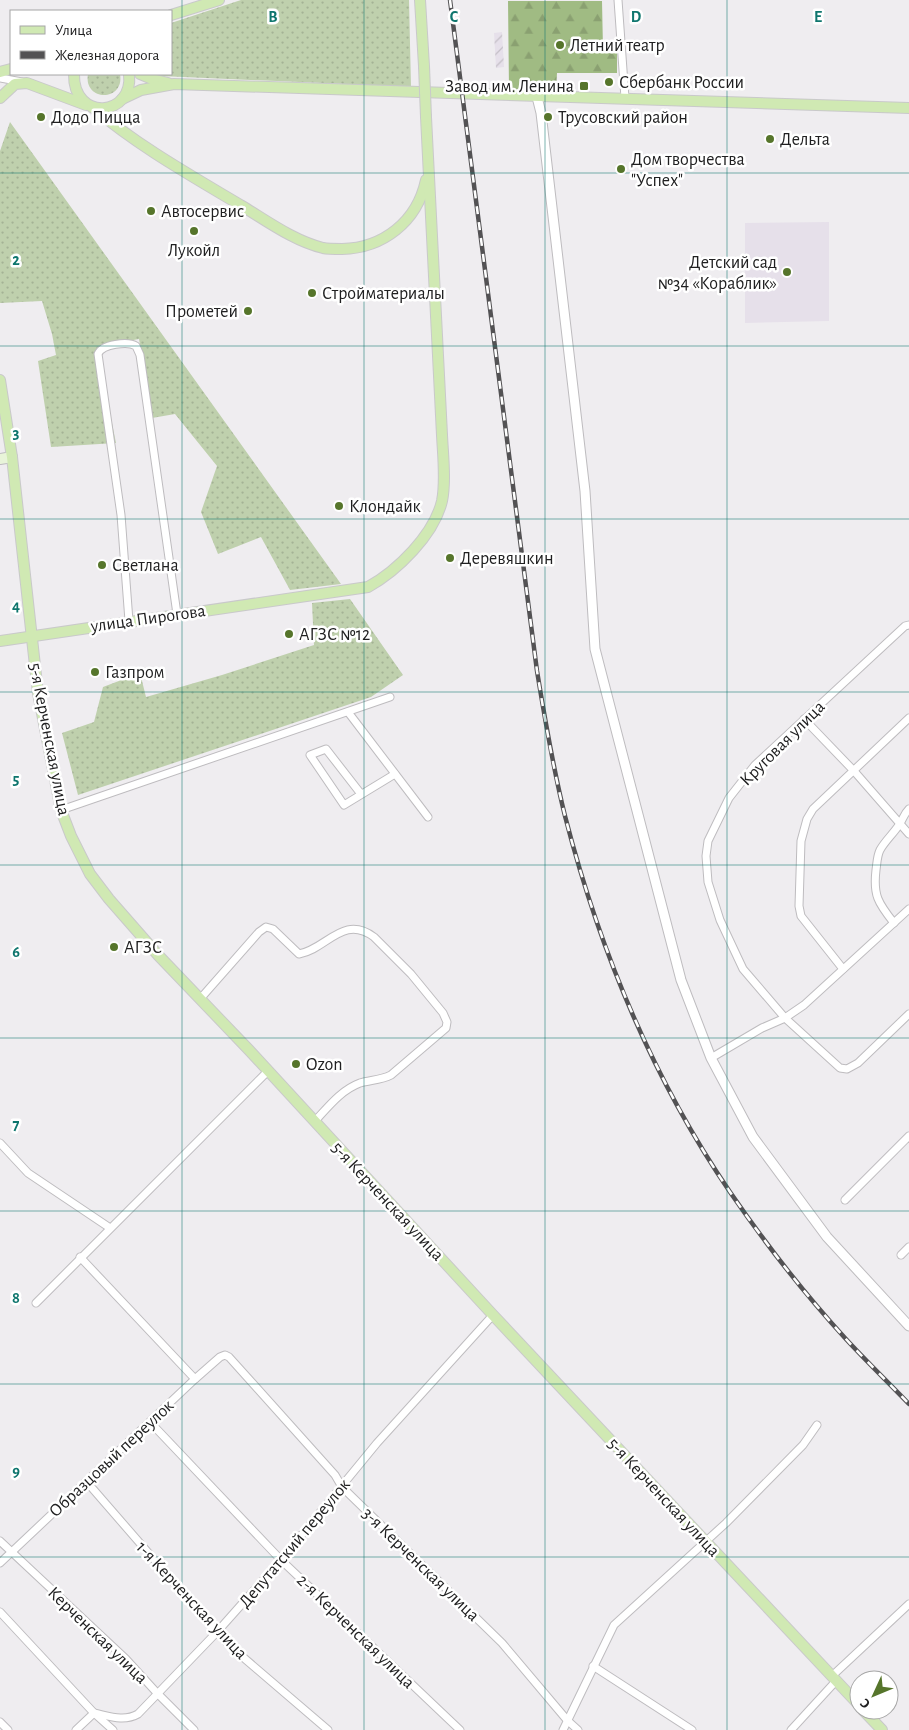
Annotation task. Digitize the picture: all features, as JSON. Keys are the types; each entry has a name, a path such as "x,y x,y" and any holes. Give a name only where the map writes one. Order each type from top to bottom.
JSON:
{"main road":[{"path":"172,15 219,0"},
{"path":"74,75 76,89 90,106 129,137 283,231 323,248 363,247 388,236 399,227 423,194 429,162 420,0"},
{"path":"122,99 129,85 129,75"},
{"path":"142,75 174,84 909,108"},
{"path":"0,98 15,84 28,83 98,109 108,107 141,90 174,84"},
{"name":"улица Пирогова","path":"0,641 296,596 368,587 391,572 423,539 436,516 442,500 442,435 429,162"},
{"name":"5-я Керченская улица","path":"0,380 12,457 38,694 61,810 78,852 90,874 109,900 158,955 315,1121 492,1315 849,1695"},
{"path":"0,459 12,457"},
{"path":"872,1720 882,1730"}],"street":[{"path":"618,0 624,98"},
{"path":"0,78 28,83"},
{"path":"537,97 541,112 584,491 595,649 681,980 711,1058 753,1137 827,1237 909,1326"},
{"path":"128,621 121,515 98,354 104,348 129,342 136,346 140,355 178,614"},
{"name":"Круговая улица","path":"907,1019 858,1063 847,1069 840,1068 786,1018 743,969 720,920 708,882 706,856 708,841 733,793 755,765 905,626 909,625"},
{"path":"61,810 390,697"},
{"path":"348,712 428,817"},
{"path":"843,969 802,916 799,906 801,840 805,824 813,809 909,718"},
{"path":"804,719 854,771 909,834"},
{"path":"361,794 326,749 310,755 344,805 395,774"},
{"path":"894,923 880,905 876,895 875,884 880,851 900,824 903,815 909,809"},
{"path":"711,1058 762,1028 786,1018 804,1005 909,908"},
{"path":"200,999 258,932 266,927 273,929 299,954 308,951 346,929 359,930 374,937 411,974 444,1013 447,1022 446,1028 391,1075 361,1083 343,1092 315,1121"},
{"path":"36,1303 268,1071"},
{"path":"845,1200 909,1136"},
{"path":"0,1142 28,1174 110,1228"},
{"path":"901,1255 909,1246"},
{"path":"80,1257 195,1379"},
{"name":"Депутатский переулок","path":"94,1713 124,1719 132,1718 138,1714 217,1632 281,1560 378,1443 492,1315"},
{"name":"Образцовый переулок","path":"0,1563 195,1379 225,1355"},
{"name":"3-я Керченская улица","path":"225,1355 233,1360 335,1475 342,1487 502,1643 567,1720 578,1730"},
{"name":"2-я Керченская улица","path":"150,1422 281,1560 460,1730"},
{"path":"563,1730 614,1625 726,1523 803,1444 817,1425"},
{"name":"1-я Керченская улица","path":"86,1481 217,1632 328,1730"},
{"name":"Керченская улица","path":"0,1541 126,1659 194,1730"},
{"path":"791,1730 834,1679 909,1604"},
{"path":"0,1612 94,1713 113,1730"},
{"path":"593,1666 692,1730"},
{"path":"76,1730 94,1713"},
{"path":"0,1722 8,1730"}],"shaded area":[{"path":"502,32 504,67 496,68 494,33"},
{"name":"Детский сад №34 «Кораблик»","path":"829,222 829,321 745,323 745,223"}],"green space":[{"path":"241,0 409,0 411,87 161,76 172,75 172,23"},
{"path":"508,1 602,1 603,49 617,49 617,73 557,73 556,91 509,90"},
{"path":"88,75 120,75 120,83 111,94 97,94 88,83"},
{"path":"10,122 341,584 290,590 261,537 218,554 201,512 217,466 175,414 152,418 139,339 100,346 98,354 116,443 51,447 38,361 56,355 42,301 0,303 0,151"},
{"path":"350,599 403,675 371,697 78,795 62,733 94,722 103,687 140,673 146,697 314,645 312,603"}],"railway":[{"path":"450,0 537,671 565,816 594,915 631,1011 653,1058 702,1149 743,1211 799,1285 829,1321 909,1404"}],"place":[{"name":"Летний театр","path":"560,45"},
{"name":"Сбербанк России","path":"609,82"},
{"name":"Завод им. Ленина","path":"584,86"},
{"name":"Додо Пицца","path":"41,117"},
{"name":"Трусовский район","path":"548,117"},
{"name":"Дельта","path":"770,139"},
{"name":"Дом творчества \"Успех\"","path":"621,169"},
{"name":"Автосервис","path":"151,211"},
{"name":"Лукойл","path":"194,231"},
{"name":"Детский сад №34 «Кораблик»","path":"787,272"},
{"name":"Стройматериалы","path":"312,293"},
{"name":"Прометей","path":"248,311"},
{"name":"Клондайк","path":"339,506"},
{"name":"Деревяшкин","path":"450,558"},
{"name":"Светлана","path":"102,565"},
{"name":"АГЗС №12","path":"289,634"},
{"name":"Газпром","path":"95,672"},
{"name":"АГЗС","path":"114,947"},
{"name":"Ozon","path":"296,1064"}]}
